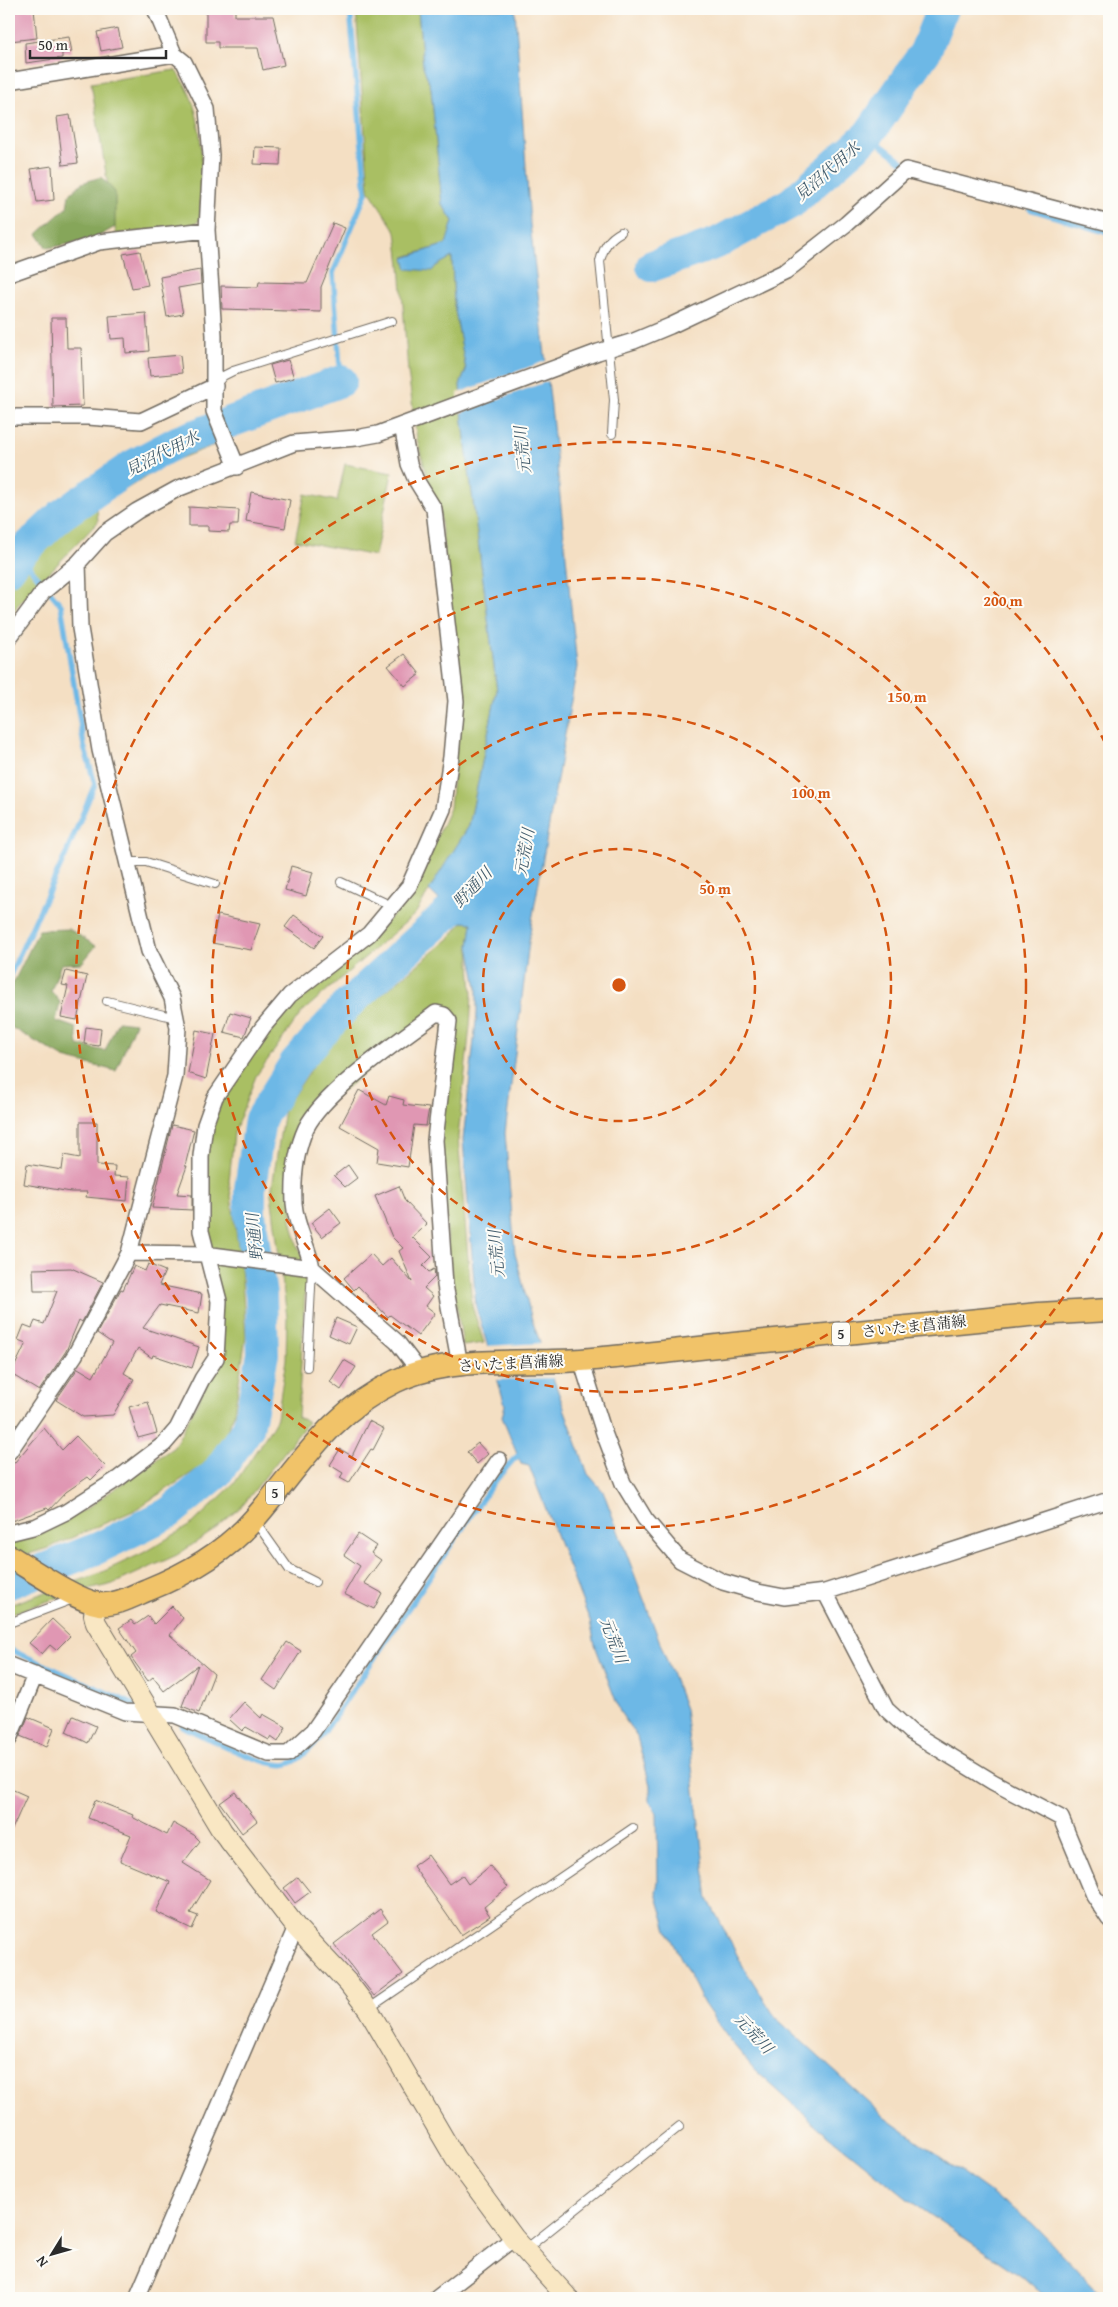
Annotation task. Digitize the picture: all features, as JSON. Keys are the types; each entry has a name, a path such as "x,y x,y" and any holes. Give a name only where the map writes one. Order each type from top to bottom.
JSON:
{"main road":[{"name":"さいたま菖蒲線","path":"83,1598 106,1604 118,1602 184,1574 223,1548 254,1520 308,1452 338,1419 385,1387 420,1372 464,1365 577,1360 1029,1315 1109,1310"},
{"path":"9,1556 83,1598"}],"street":[{"path":"155,9 174,54 184,62 207,109 211,154 207,230 215,386 214,411 237,467"},
{"path":"9,81 174,54"},
{"path":"9,638 43,592 78,562 105,532 137,511 177,489 294,443 356,438 378,434 604,350 634,341 670,326 786,271 846,224 906,170 1109,223"},
{"path":"9,274 98,242 207,230"},
{"path":"9,418 88,417 141,421 215,386"},
{"path":"9,1533 37,1526 66,1512 119,1478 164,1444 177,1430 202,1379 216,1358 218,1301 201,1231 201,1156 205,1125 215,1098 263,1027 290,995 369,934 409,886 443,809 451,758 456,701 434,509 408,464 408,423"},
{"path":"9,1452 75,1355 129,1253 176,1076 178,1028 172,998 149,951 100,750 80,628 78,562"},
{"path":"309,1267 310,1256 298,1227 294,1202 294,1177 299,1149 306,1128 318,1110 351,1079 436,1013 444,1015 449,1021 435,1140 436,1165 445,1285 464,1365"},
{"path":"129,1253 207,1254 309,1267 397,1342 420,1372"},
{"path":"577,1360 623,1483 645,1519 680,1560 723,1582 758,1592 784,1597 825,1592 1109,1500"},
{"path":"9,1665 124,1712 174,1715 269,1754 288,1754 313,1731 499,1460"},
{"path":"825,1592 886,1709 911,1732 993,1782 1061,1818 1093,1896 1109,1919"},
{"path":"83,1598 94,1615 96,1623 222,1832 296,1926 349,1984 368,2009 454,2158 520,2244 568,2298"},
{"path":"9,1739 35,1675"},
{"path":"136,2298 296,1926"},
{"path":"442,2297 520,2244"}],"lane":[{"path":"612,434 614,400 604,350 600,261 603,249 610,238 621,232"},
{"path":"215,386 223,376 232,371 392,321"},
{"path":"127,862 146,862 215,884"},
{"path":"341,882 392,906"},
{"path":"107,1001 176,1018"},
{"path":"308,1367 309,1267"},
{"path":"254,1520 289,1569 315,1582"},
{"path":"9,1622 83,1598"},
{"path":"368,2009 633,1828"},
{"path":"520,2244 680,2126"}],"green space":[{"path":"356,9 418,9 423,66 431,88 442,204 453,221 447,244 404,257 436,266 452,256 454,305 466,370 460,385 463,422 497,690 469,826 415,914 302,1012 256,1076 234,1133 229,1181 241,1267 246,1336 234,1414 222,1443 201,1467 133,1511 48,1548 9,1560 9,1544 47,1531 86,1509 174,1447 223,1353 206,1246 207,1138 228,1085 294,999 372,938 412,894 450,808 460,705 439,504 429,483 417,439 408,372 396,232 369,190"},
{"path":"175,70 186,86 198,123 201,142 200,220 192,226 116,234 91,83"},
{"path":"101,177 115,192 115,227 92,240 47,248 37,234 67,207 69,195 82,183"},
{"path":"213,437 217,444 168,463 97,507 98,522 17,606 9,619 9,585 17,573 55,535 130,476"},
{"path":"345,464 392,473 375,556 295,540 305,494 337,501"},
{"path":"462,922 472,923 469,946 472,995 458,1137 472,1306 484,1343 463,1346 449,1258 440,1145 444,1010 305,1121 291,1219 298,1248 304,1256 306,1275 298,1417 308,1422 243,1505 213,1531 177,1555 113,1584 63,1596 9,1614 9,1605 98,1574 143,1553 192,1524 234,1484 270,1430 277,1418 286,1359 287,1317 271,1194 284,1109 316,1062 356,1016 452,936"},
{"path":"69,929 96,946 82,963 61,964 51,991 60,1002 56,1021 76,1028 78,1045 105,1051 118,1021 135,1023 116,1071 64,1058 9,1026 9,992 39,930"}],"water":[{"name":"元荒川","path":"418,9 515,9 530,224 552,416 577,667 531,926 505,1133 515,1253 532,1320 588,1474 603,1491 685,1709 708,1899 744,1968 776,2018 886,2118 1032,2223 1104,2298 1047,2298 1025,2279 910,2201 817,2126 755,2070 728,2038 704,2004 667,1930 656,1893 658,1881 657,1813 650,1802 650,1785 637,1737 620,1712 595,1645 590,1621 529,1466 521,1464 502,1417 505,1405 476,1307 463,1140 477,1013 477,987 469,946 472,923 462,922 429,890 469,826 497,690 463,422 460,385 466,370 454,305 452,257 436,266 432,271 407,269 404,258 446,244 453,221 442,204 431,88 423,66"}],"pier":[{"path":"548,360 551,380 460,413 458,393"},
{"path":"544,1343 556,1378 495,1380 485,1346"}],"building":[{"path":"9,9 34,9 37,38 10,41"},
{"path":"206,10 235,10 235,16 273,16 284,65 263,70 258,48 218,48 218,42 206,42"},
{"path":"118,28 122,47 101,51 97,32"},
{"path":"69,37 72,52 62,53 62,58 26,63 25,43"},
{"path":"70,115 78,163 63,165 57,117"},
{"path":"255,147 281,148 280,165 254,164"},
{"path":"52,166 54,200 37,202 31,169"},
{"path":"333,223 345,228 321,287 321,312 222,309 221,286 258,287 259,282 307,283"},
{"path":"140,251 148,285 132,288 123,254"},
{"path":"200,270 201,284 178,288 183,314 167,317 160,277"},
{"path":"146,313 149,351 126,353 125,338 111,339 109,316"},
{"path":"51,318 66,318 67,348 81,348 83,406 53,407"},
{"path":"180,355 182,373 150,376 148,358"},
{"path":"288,360 294,378 275,383 270,365"},
{"path":"251,492 290,500 285,528 246,521"},
{"path":"189,507 239,510 238,525 230,525 229,532 208,531 208,526 189,526"},
{"path":"404,654 420,674 405,686 388,666"},
{"path":"291,866 313,872 306,896 285,890"},
{"path":"218,915 260,924 251,950 212,943"},
{"path":"294,915 323,936 314,948 285,927"},
{"path":"66,971 87,976 77,1020 61,1017 68,986 62,985"},
{"path":"230,1012 251,1018 244,1037 224,1032"},
{"path":"86,1027 101,1029 99,1046 84,1044"},
{"path":"196,1030 215,1034 206,1079 188,1073"},
{"path":"359,1090 386,1105 389,1096 404,1100 403,1105 429,1108 426,1126 414,1125 408,1167 377,1162 379,1148 340,1126"},
{"path":"80,1122 97,1122 97,1165 115,1166 114,1176 129,1177 127,1201 86,1197 87,1192 71,1192 24,1184 27,1164 62,1170 64,1155 80,1158"},
{"path":"172,1125 194,1130 185,1166 187,1166 177,1194 192,1195 192,1210 152,1208"},
{"path":"348,1165 357,1178 345,1187 334,1176"},
{"path":"399,1186 405,1201 427,1224 412,1237 432,1257 423,1266 429,1272 434,1269 435,1277 424,1288 433,1296 426,1306 435,1313 418,1336 390,1315 388,1317 358,1286 354,1290 344,1278 371,1254 382,1266 391,1258 412,1282 399,1251 403,1248 392,1237 375,1196"},
{"path":"330,1208 341,1223 322,1237 311,1223"},
{"path":"148,1264 165,1271 159,1285 202,1294 199,1313 160,1305 143,1328 199,1347 192,1368 153,1355 152,1358 138,1348 124,1373 134,1379 113,1415 83,1417 56,1400 78,1368 93,1377 112,1343 97,1333 121,1289 123,1290 134,1266 145,1271"},
{"path":"71,1268 103,1282 82,1322 79,1320 66,1351 39,1391 11,1374 26,1343 18,1340 24,1325 32,1328 35,1321 44,1324 57,1291 34,1291 33,1269"},
{"path":"336,1318 357,1327 349,1344 329,1335"},
{"path":"344,1360 356,1367 341,1390 330,1382"},
{"path":"148,1402 157,1433 138,1438 129,1407"},
{"path":"369,1421 384,1429 373,1450 371,1449 349,1483 340,1478 343,1473 330,1465 340,1449 352,1456"},
{"path":"44,1428 62,1450 76,1436 105,1466 91,1480 88,1477 66,1492 49,1510 47,1508 9,1522 9,1469"},
{"path":"478,1443 488,1454 477,1464 467,1452"},
{"path":"358,1534 376,1546 371,1553 381,1560 364,1583 382,1593 374,1609 344,1594 360,1566 344,1555"},
{"path":"172,1606 183,1618 170,1635 214,1674 199,1713 182,1706 198,1665 164,1691 153,1677 148,1681 133,1660 131,1657 136,1653 119,1628 131,1620 135,1625 148,1616 154,1624"},
{"path":"52,1619 70,1636 56,1650 50,1645 42,1654 29,1643"},
{"path":"287,1642 301,1651 276,1690 262,1680"},
{"path":"244,1702 261,1718 263,1714 286,1727 278,1742 271,1737 269,1740 246,1727 242,1731 229,1719"},
{"path":"73,1716 96,1726 88,1743 66,1732"},
{"path":"28,1717 54,1728 47,1747 20,1736"},
{"path":"9,1788 27,1796 9,1836"},
{"path":"235,1792 257,1821 242,1833 220,1803"},
{"path":"95,1800 133,1815 132,1817 167,1835 173,1823 194,1835 200,1841 183,1863 210,1880 190,1913 198,1916 192,1929 156,1912 170,1882 120,1861 131,1835 88,1818"},
{"path":"428,1855 449,1884 462,1875 468,1884 490,1866 508,1887 484,1907 490,1916 461,1935 413,1866"},
{"path":"298,1877 310,1892 295,1903 284,1888"},
{"path":"380,1909 388,1921 372,1933 403,1974 374,1996 334,1944"}],"waterway":[{"path":"341,381 333,273 366,193 350,9"},
{"name":"見沼代用水","path":"652,266 717,243 791,203 868,135 925,52 942,9"},
{"name":"見沼代用水","path":"652,266 717,243 791,203 868,135 925,52 942,9"},
{"path":"868,135 908,166"},
{"path":"1030,209 1109,233"},
{"name":"見沼代用水","path":"9,569 19,555 61,515 132,466 179,441 341,381"},
{"path":"9,542 61,605 84,746 95,784 66,854 9,977"},
{"name":"野通川","path":"9,1583 98,1548 169,1513 216,1474 248,1428 263,1354 261,1296 250,1214 250,1189 260,1119 295,1063 346,1006 451,910 481,878"},
{"path":"182,1726 235,1751 266,1762 288,1764 302,1756 321,1737 491,1486 514,1459 522,1453"},
{"path":"9,1649 139,1707"}]}
